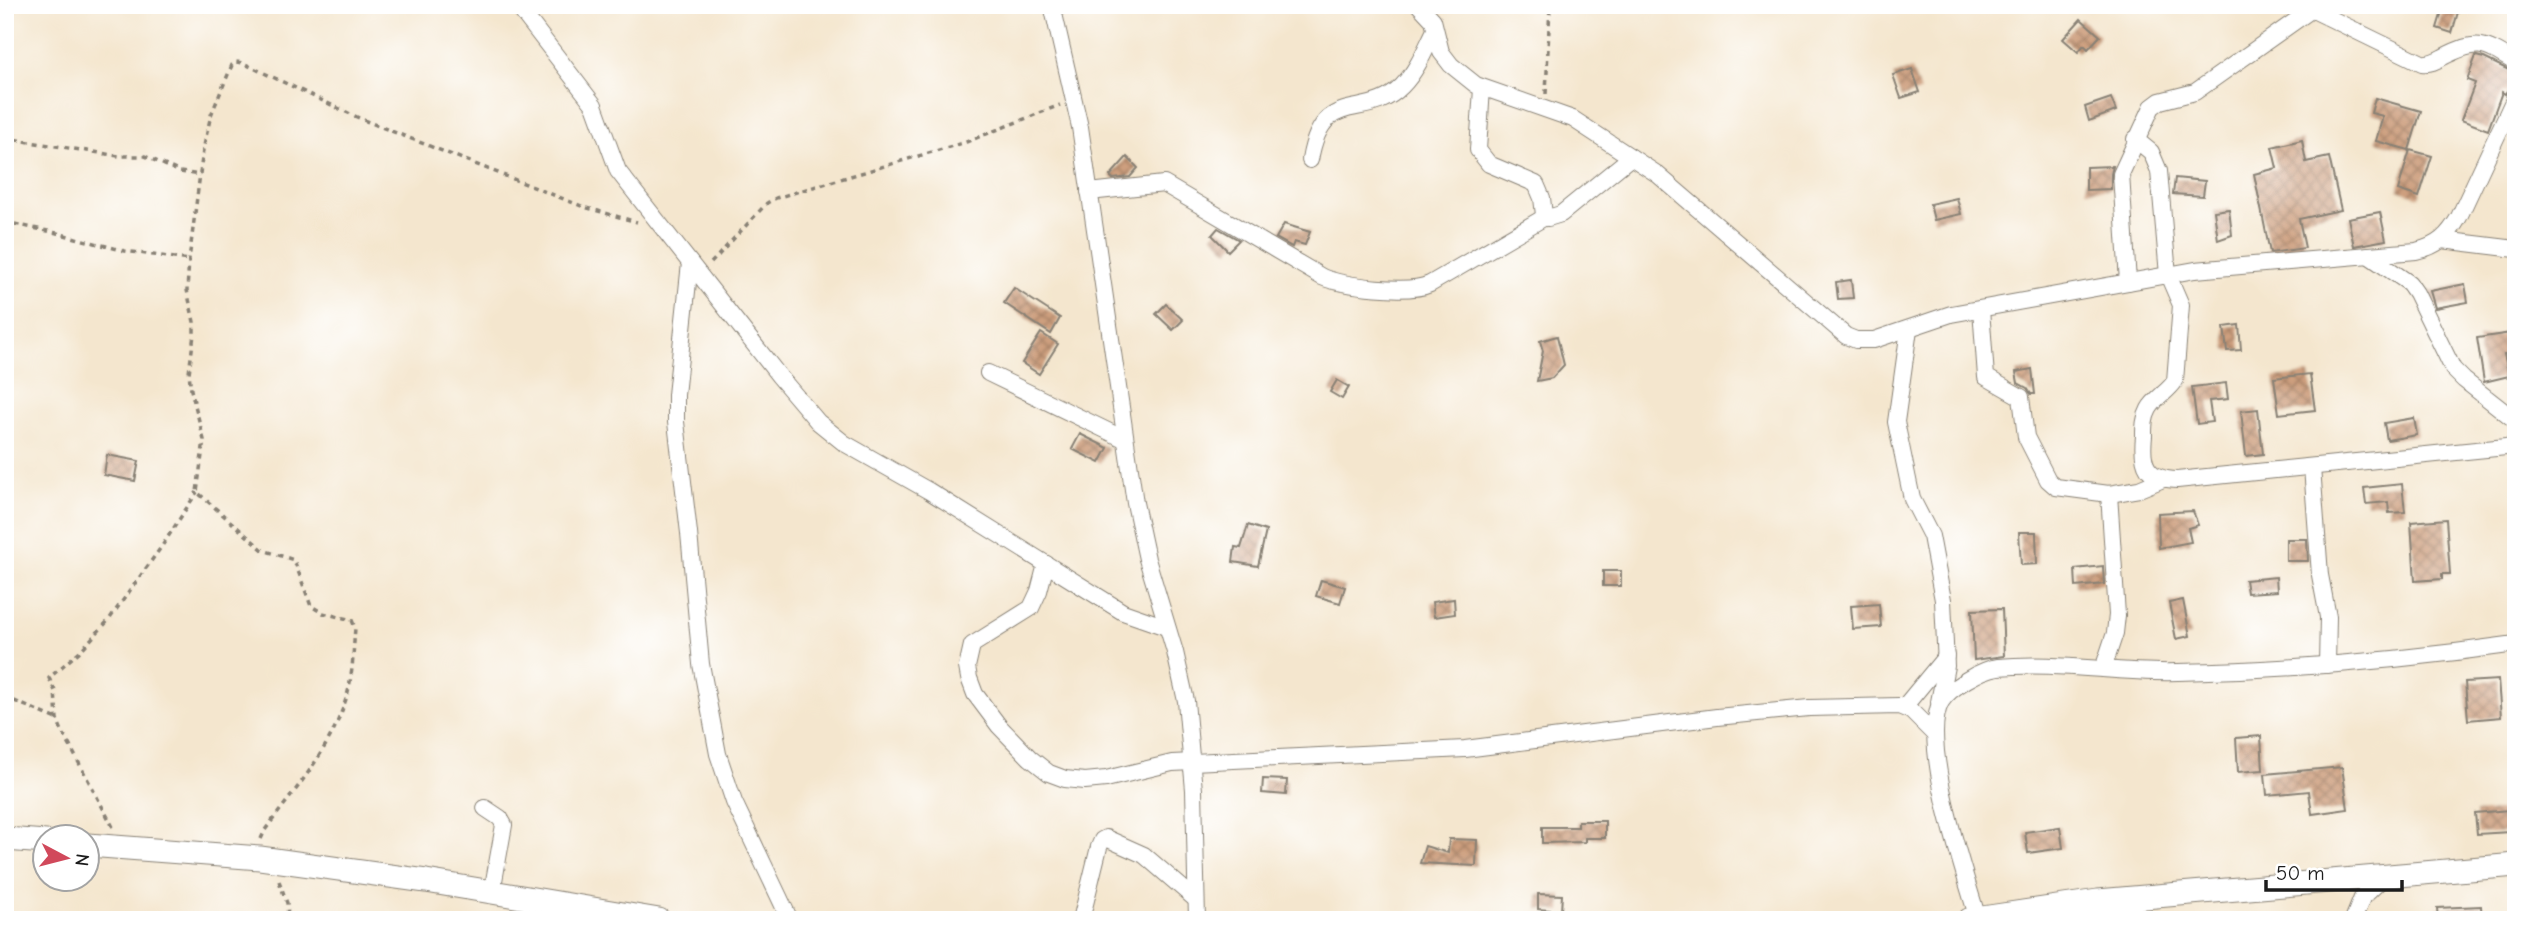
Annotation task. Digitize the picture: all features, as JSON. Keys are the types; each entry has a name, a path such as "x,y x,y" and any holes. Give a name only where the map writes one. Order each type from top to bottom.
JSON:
{"street":[{"path":"517,5 590,99 618,171 818,422 835,437 929,491 1123,612 1166,626"},
{"path":"1052,5 1075,99 1124,439 1147,559 1182,677 1192,763 1196,920"},
{"path":"1419,5 1431,15 1439,46 1451,65 1482,88 1573,119 1631,157 1684,194 1846,336 1865,341 1951,314 2168,275 2260,263 2416,251 2432,247 2442,240 2459,217 2516,95"},
{"path":"2128,282 2120,182 2123,167 2151,107 2160,101 2195,92 2316,7 2421,63 2434,62 2472,45 2493,49 2516,63"},
{"path":"1310,160 1314,137 1327,118 1380,99 1402,86 1435,30"},
{"path":"1482,88 1478,150 1489,164 1536,184 1541,191 1545,217"},
{"path":"2135,139 2151,152 2160,171 2168,275 2181,305 2177,374 2170,388 2150,407 2145,418 2142,451 2145,464 2151,472 2163,479 2177,481 2516,446"},
{"path":"1089,192 1164,184 1322,277 1345,283 1413,290 1430,284 1545,217 1555,218 1631,157"},
{"path":"2442,240 2516,249"},
{"path":"2368,255 2409,283 2453,369 2516,422"},
{"path":"695,268 677,383 676,422 701,664 718,754 734,802 790,920"},
{"path":"1981,309 1986,377 2021,397 2025,437 2051,484 2062,489 2109,495 2139,489 2163,479"},
{"path":"1909,329 1896,422 1912,499 1931,537 1943,600 1945,674 1935,735 1949,817 1973,919 2133,909 2385,876 2516,865"},
{"path":"988,373 1124,439"},
{"path":"2312,467 2320,575 2328,617 2327,665"},
{"path":"2103,669 2118,615 2109,495"},
{"path":"1046,564 1031,608 972,645 967,667 975,694 999,726 1030,758 1049,773 1065,779 1106,779 1155,765 1304,755 1465,749 1809,708 1891,705 1903,707 1911,711 1935,735"},
{"path":"1938,708 1947,694 1976,675 1997,667 2038,666 2178,673 2434,656 2516,644"},
{"path":"1903,707 1946,656"},
{"path":"485,808 500,818 504,825 492,892"},
{"path":"1082,920 1099,847 1106,838 1144,855 1194,898"},
{"path":"5,839 32,841"},
{"path":"102,846 266,859 659,920"},
{"path":"2353,920 2362,898 2385,876"}],"path":[{"path":"1545,108 1550,5"},
{"path":"123,848 57,719 55,691 49,681 50,676 80,651 108,621 197,492 204,440 189,373 194,322 187,290 189,260 211,115 234,63 240,62 361,119 584,207 663,229"},
{"path":"695,268 767,203 776,198 966,142 1075,99"},
{"path":"5,138 119,156 145,156 180,172 200,175"},
{"path":"5,222 125,251 189,260"},
{"path":"197,492 263,550 294,560 311,606 323,613 349,618 355,625 346,700 339,717 310,771 265,830 260,843 287,903 288,920"},
{"path":"5,697 57,719"}],"building":[{"path":"2444,5 2460,5 2452,33 2437,28"},
{"path":"2081,19 2100,36 2088,49 2084,45 2078,52 2063,39"},
{"path":"2476,56 2515,73 2505,94 2502,92 2488,130 2461,120 2475,83 2467,80"},
{"path":"1912,69 1920,92 1901,98 1893,75"},
{"path":"2111,98 2116,111 2089,121 2085,107"},
{"path":"2375,98 2421,111 2409,150 2376,141 2383,116 2371,113"},
{"path":"2302,140 2306,162 2329,157 2341,210 2299,219 2305,248 2270,253 2254,174 2277,168 2272,147"},
{"path":"2410,150 2432,156 2419,197 2398,190"},
{"path":"1127,157 1138,168 1130,177 1113,179 1110,176"},
{"path":"2113,166 2111,189 2086,190 2086,167"},
{"path":"2175,178 2205,181 2203,196 2173,194"},
{"path":"1957,198 1961,214 1934,220 1930,204"},
{"path":"2229,209 2232,235 2218,240 2214,211"},
{"path":"2380,212 2386,240 2354,246 2348,218"},
{"path":"1284,224 1310,232 1305,245 1294,242 1292,247 1276,238"},
{"path":"1218,228 1239,240 1228,251 1212,235"},
{"path":"1851,280 1853,298 1838,299 1836,282"},
{"path":"2465,284 2468,302 2435,308 2430,291"},
{"path":"1014,288 1060,318 1051,334 1004,303"},
{"path":"1166,304 1183,320 1173,330 1156,314"},
{"path":"2239,325 2241,350 2227,351 2224,327"},
{"path":"1041,333 1058,344 1039,374 1022,363"},
{"path":"2511,333 2513,353 2504,354 2509,376 2484,382 2477,338"},
{"path":"1557,336 1564,365 1552,378 1537,381 1543,351 1540,341"},
{"path":"2032,369 2035,394 2031,394 2018,383 2016,372"},
{"path":"2310,374 2315,410 2279,414 2274,378"},
{"path":"1337,380 1349,387 1342,399 1330,392"},
{"path":"2226,383 2228,399 2209,401 2212,422 2197,424 2192,387"},
{"path":"2258,409 2263,454 2246,456 2241,411"},
{"path":"2414,418 2417,435 2387,440 2384,423"},
{"path":"1080,434 1108,448 1100,463 1072,449"},
{"path":"107,455 139,461 135,481 104,475"},
{"path":"2402,484 2405,512 2389,513 2388,502 2366,504 2364,488"},
{"path":"2193,511 2198,525 2188,528 2191,542 2159,548 2158,513"},
{"path":"2446,519 2450,574 2442,574 2442,579 2415,581 2411,522"},
{"path":"1248,525 1266,531 1258,566 1233,562 1235,547 1241,548"},
{"path":"2019,532 2036,532 2037,564 2021,565"},
{"path":"2286,539 2307,539 2308,561 2286,561"},
{"path":"2103,566 2104,584 2076,587 2075,569"},
{"path":"1603,571 1621,571 1621,586 1603,586"},
{"path":"2276,577 2277,591 2247,593 2245,580"},
{"path":"1321,580 1345,587 1340,603 1316,596"},
{"path":"1454,599 1455,614 1434,617 1432,602"},
{"path":"2183,600 2190,636 2176,639 2169,603"},
{"path":"1879,604 1881,627 1853,629 1851,606"},
{"path":"2002,609 2004,656 1974,660 1972,610"},
{"path":"2498,680 2501,717 2468,720 2465,682"},
{"path":"2261,736 2263,770 2238,772 2236,738"},
{"path":"2342,767 2348,809 2312,814 2309,791 2267,795 2265,774"},
{"path":"1263,779 1287,780 1286,795 1262,793"},
{"path":"2509,810 2510,832 2477,834 2475,813"},
{"path":"1578,821 1605,821 1605,838 1585,838 1585,842 1542,843 1542,827 1578,827"},
{"path":"2060,827 2063,848 2028,853 2025,832"},
{"path":"1449,839 1477,840 1476,866 1420,863 1425,846 1448,853"},
{"path":"1538,894 1562,895 1561,911 1538,909"},
{"path":"2481,906 2482,920 2438,920 2437,908"}]}
